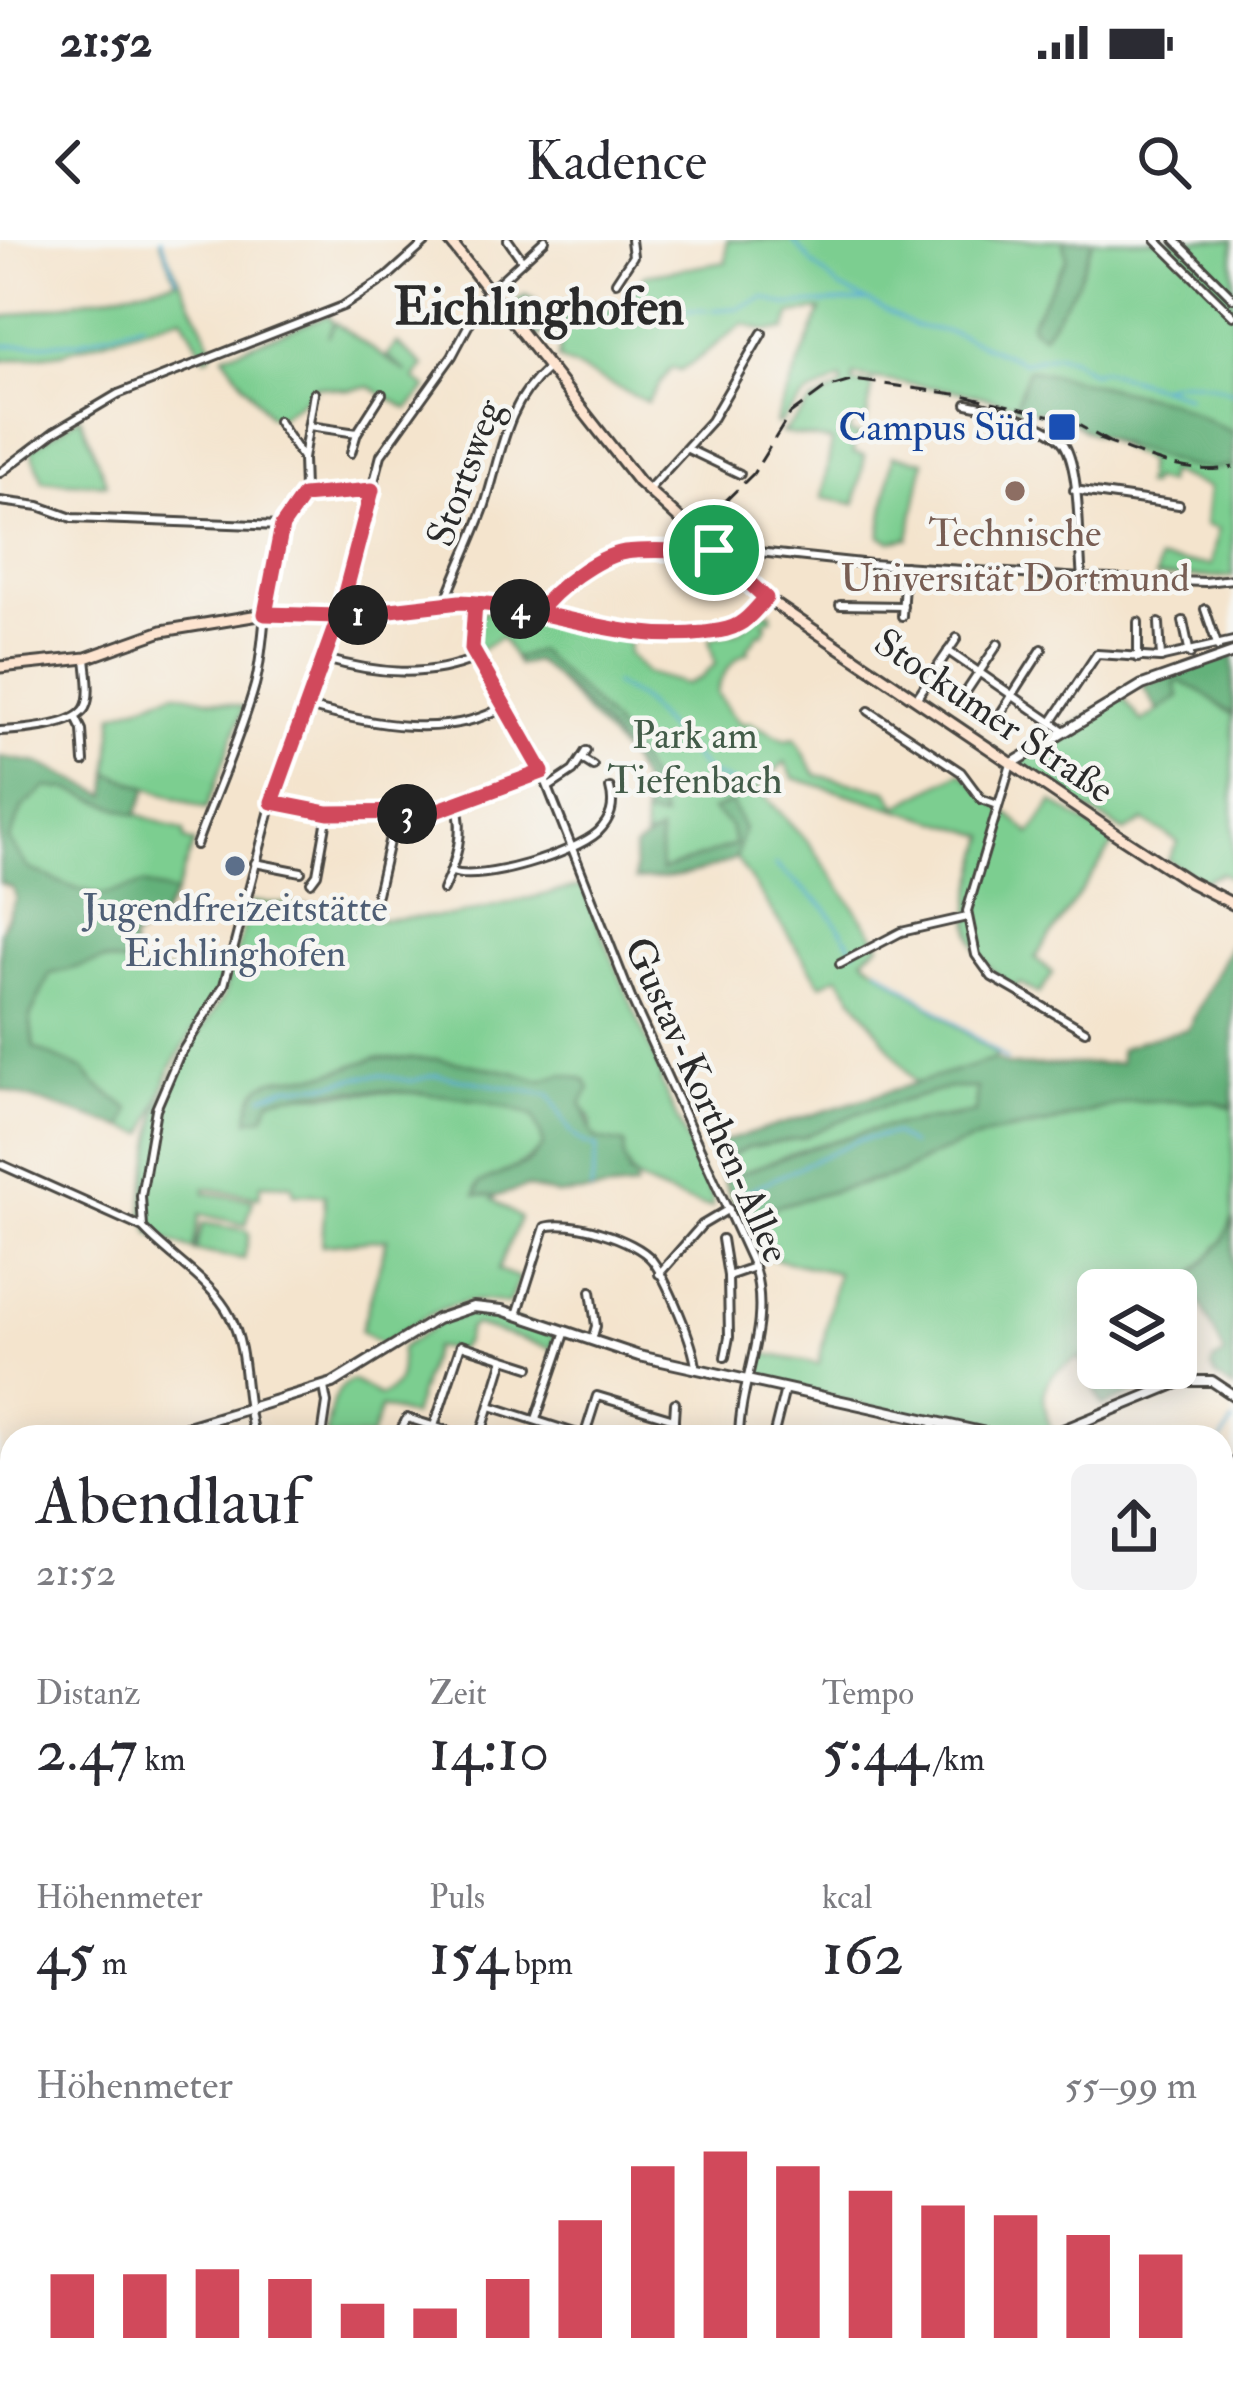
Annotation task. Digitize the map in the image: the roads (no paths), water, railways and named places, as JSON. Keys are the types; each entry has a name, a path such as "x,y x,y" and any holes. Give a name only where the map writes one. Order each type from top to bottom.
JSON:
{"main road":[{"name":"Stockumer Straße","path":"449,240 547,369 648,490 766,598 1190,882 1233,904"},
{"path":"0,667 86,658 162,631 265,614 339,616 445,603 538,612 622,633 684,635 730,628 745,621 766,598"}],"street":[{"path":"0,472 118,394 343,307 387,277 428,240"},
{"path":"508,240 522,260"},
{"path":"143,1228 141,1196 160,1096 224,985 272,802 339,616 382,453 446,367 490,289 545,240"},
{"path":"616,282 633,256 631,240"},
{"path":"1156,240 1233,316"},
{"path":"1174,240 1233,298"},
{"path":"648,490 711,421 762,333"},
{"name":"Stortsweg","path":"445,603 483,509 503,436 526,389 547,369"},
{"path":"196,845 254,687 282,526 306,493 302,459 314,393"},
{"path":"351,453 382,394"},
{"path":"967,404 1056,435 1069,456 1082,578"},
{"path":"278,421 302,459"},
{"path":"309,426 357,434"},
{"path":"688,448 740,474"},
{"path":"306,493 372,490"},
{"path":"1074,490 1179,505"},
{"path":"0,501 39,506 72,518 282,526"},
{"path":"538,612 547,599 618,554 740,550 1082,578 1233,579"},
{"path":"732,567 733,555 740,550"},
{"path":"840,605 903,611 905,566"},
{"path":"524,600 547,599"},
{"name":"Stortsweg","path":"475,603 470,640 476,658"},
{"path":"1205,609 1218,647"},
{"path":"1183,621 1190,654"},
{"path":"1138,622 1138,658"},
{"path":"1159,623 1155,660 1161,677"},
{"path":"916,699 957,638"},
{"path":"1053,720 1097,654 1155,660 1233,641"},
{"path":"964,695 998,644"},
{"path":"999,716 1042,649"},
{"path":"948,651 1064,730"},
{"path":"1085,1031 986,973 976,955 967,916 1011,764 1161,677 1233,653"},
{"path":"0,731 29,730 76,718 88,702 86,658"},
{"path":"325,659 412,673 442,670 476,658 542,772 572,845"},
{"path":"308,707 376,722 429,725 478,720 506,705"},
{"path":"869,711 961,772 981,799 996,805"},
{"path":"76,718 82,730 84,762"},
{"path":"549,788 565,779 584,755 593,766"},
{"path":"272,802 328,813 433,812 542,772"},
{"path":"452,872 494,874 592,837 613,808 610,788"},
{"path":"443,890 460,833 456,805"},
{"path":"311,882 328,813"},
{"path":"377,894 395,815"},
{"name":"Gustav-Korthen-Allee","path":"572,845 632,998 754,1267 763,1300 761,1328 739,1425"},
{"path":"255,863 301,872"},
{"path":"839,964 901,932 967,916"},
{"path":"0,1164 143,1228 228,1311 241,1356 251,1425"},
{"path":"659,1274 702,1225 729,1209"},
{"path":"517,1315 544,1231 550,1225 584,1226 635,1248 652,1261 696,1367"},
{"path":"722,1239 728,1276 729,1337 724,1357"},
{"path":"728,1276 754,1267"},
{"path":"591,1291 596,1326 592,1340"},
{"path":"197,1425 324,1387 447,1314 473,1307 939,1425"},
{"path":"536,1420 566,1331"},
{"path":"434,1425 461,1345 530,1367"},
{"path":"484,1425 505,1359"},
{"path":"1076,1425 1190,1379 1212,1381 1233,1395"},
{"path":"324,1387 324,1425"},
{"path":"776,1425 785,1389"},
{"path":"587,1425 593,1394 674,1419"},
{"path":"674,1425 675,1403"},
{"path":"490,1406 550,1425"},
{"path":"403,1425 407,1418 431,1425"}],"waterway":[{"path":"161,240 177,279"},
{"path":"792,240 810,260"},
{"path":"812,263 840,288 864,299"},
{"path":"713,310 738,308 764,298 785,305 868,301 915,326 955,333 1023,362 1056,355 1071,358 1091,372 1103,370 1188,396"},
{"path":"676,311 707,310"},
{"path":"0,346 78,342 143,323"},
{"path":"1161,387 1197,382 1233,393"},
{"path":"614,684 641,700 708,773 739,786"},
{"path":"775,865 825,907 855,951"},
{"path":"878,968 1007,1060"},
{"path":"263,1096 286,1087 381,1075 411,1081 436,1075 550,1095 574,1135 597,1147 591,1190"},
{"path":"741,1194 858,1140 894,1134 911,1145"}],"railway":[{"path":"705,521 753,474 790,414 824,389 854,380 963,395 1069,420 1113,444"},
{"path":"1099,439 1181,467 1233,467"}],"place":[{"name":"Campus Süd","path":"1062,427"},
{"name":"Technische Universität Dortmund","path":"1015,491"},
{"name":"Jugendfreizeitstätte Eichlinghofen","path":"235,866"}],"district":[{"name":"Eichlinghofen","path":"539,308"}],"park label":[{"name":"Park am Tiefenbach","path":"695,758"}]}
